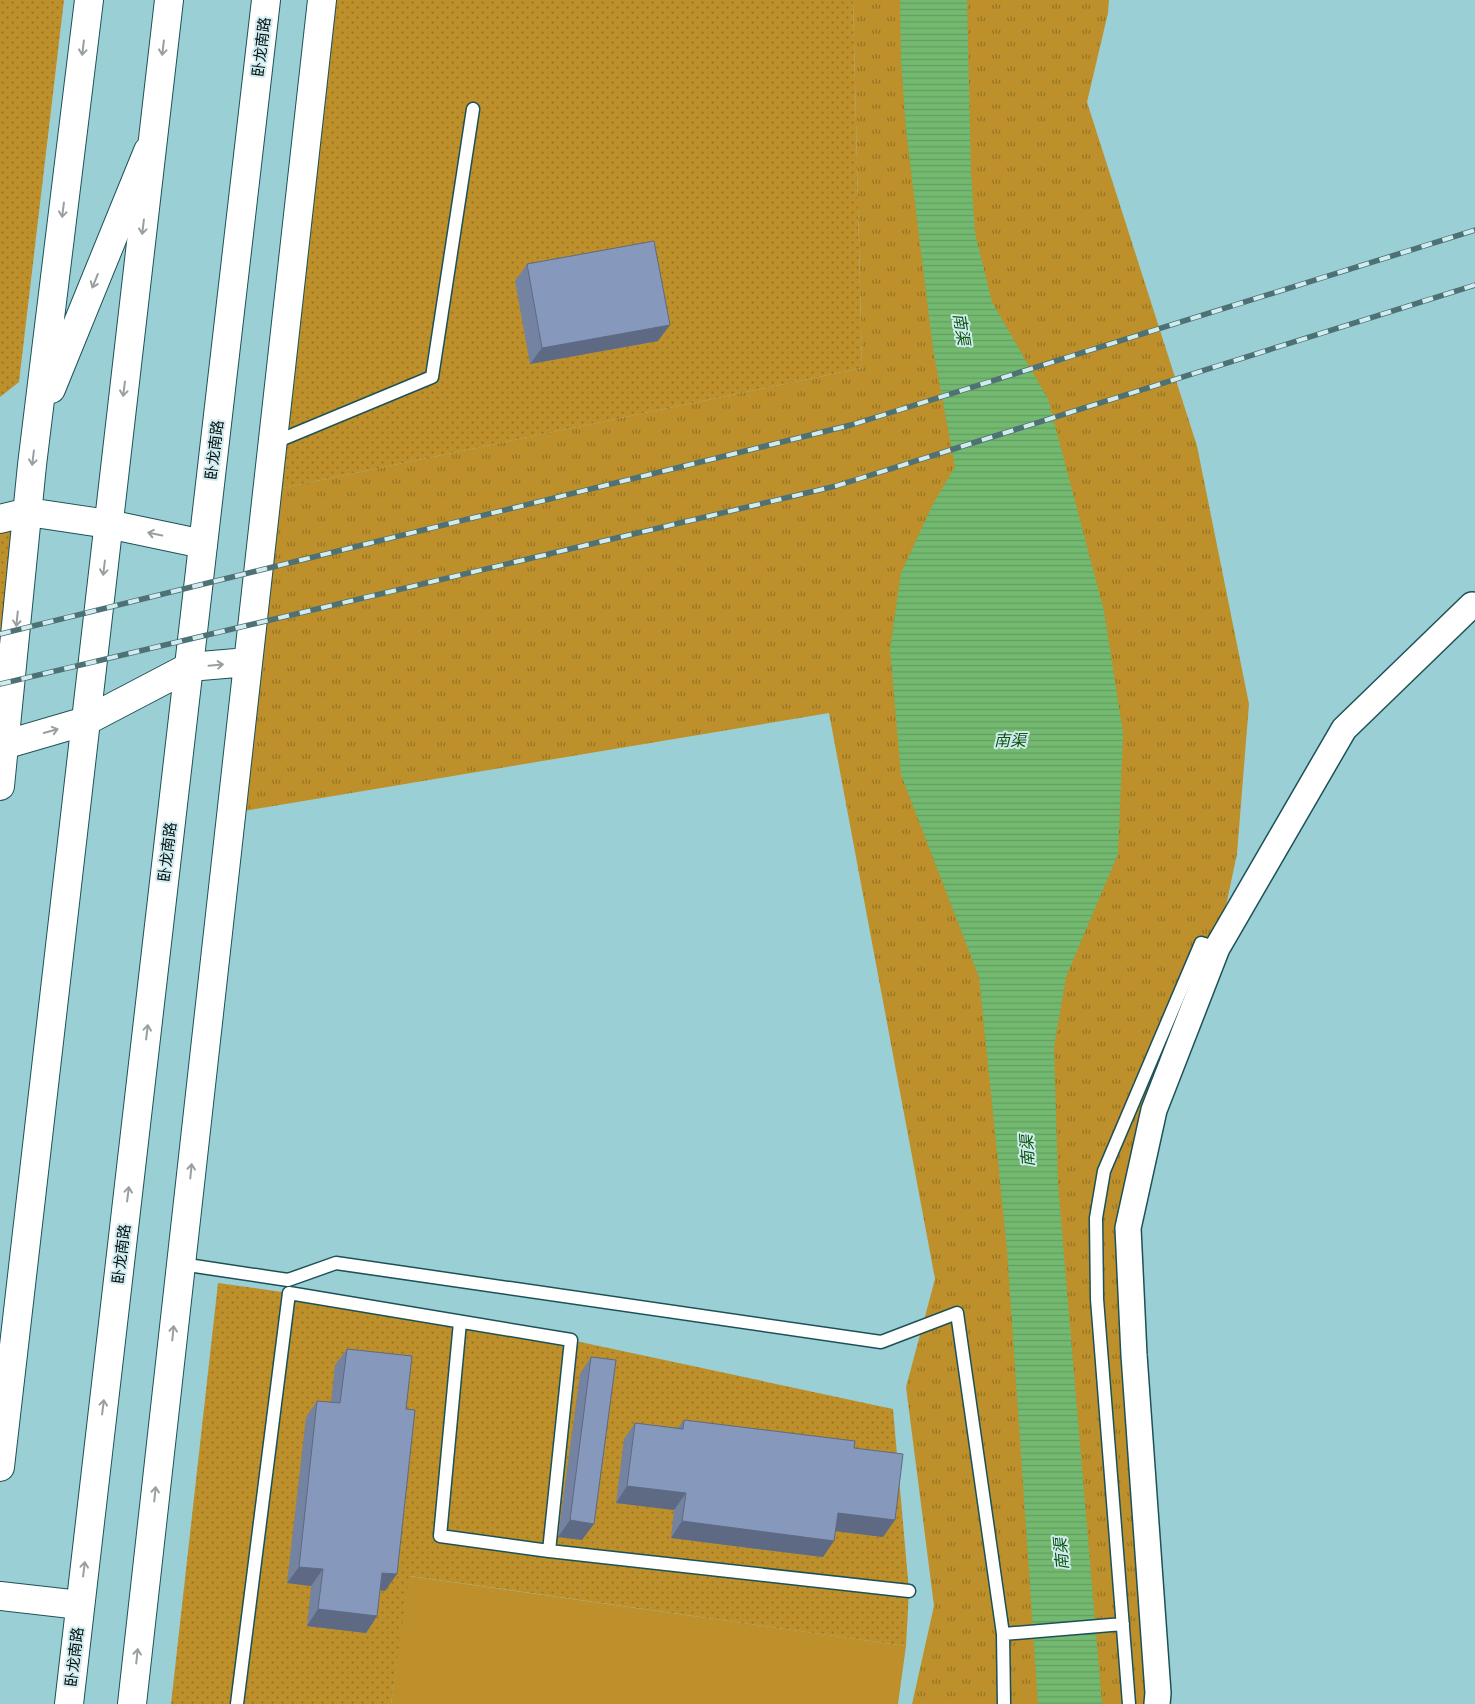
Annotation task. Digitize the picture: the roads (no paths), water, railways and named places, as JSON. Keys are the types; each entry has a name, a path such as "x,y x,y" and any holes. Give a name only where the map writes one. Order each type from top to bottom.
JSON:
{"main road":[{"path":"0,786 2,745 37,422 89,0"},
{"path":"0,1467 9,1317 86,721 169,0"},
{"name":"卧龙南路","path":"69,1704 266,0"},
{"path":"132,1704 322,0"},
{"path":"37,422 153,138"},
{"path":"0,519 28,512 108,524 203,544"},
{"path":"2,745 86,721 189,667 248,662"},
{"path":"0,1596 80,1604"}],"street":[{"path":"1157,1704 1134,1355 1128,1228 1154,1110 1218,948 1344,729 1472,605"}],"lane":[{"path":"273,443 432,377 473,109"},
{"path":"1129,1704 1097,1299 1096,1218 1104,1171 1201,942 1218,948"},
{"path":"181,1264 288,1280 336,1263 881,1342 957,1313 1003,1634 1004,1704"},
{"path":"237,1704 289,1293 288,1280"},
{"path":"289,1293 571,1340 549,1551"},
{"path":"460,1322 440,1536 549,1551 909,1591"},
{"path":"1003,1634 1123,1624"}],"water":[{"name":"南渠","path":"900,0 967,0 971,173 975,233 992,302 1048,399 1104,611 1123,733 1118,854 1066,977 1054,1047 1058,1184 1102,1704 1038,1704 1007,1250 979,977 901,775 890,649 901,573 933,504 955,467 933,349 906,130 901,60"}],"railway":[{"path":"0,634 851,425 1475,230"},
{"path":"0,684 836,486 1475,285"}]}
